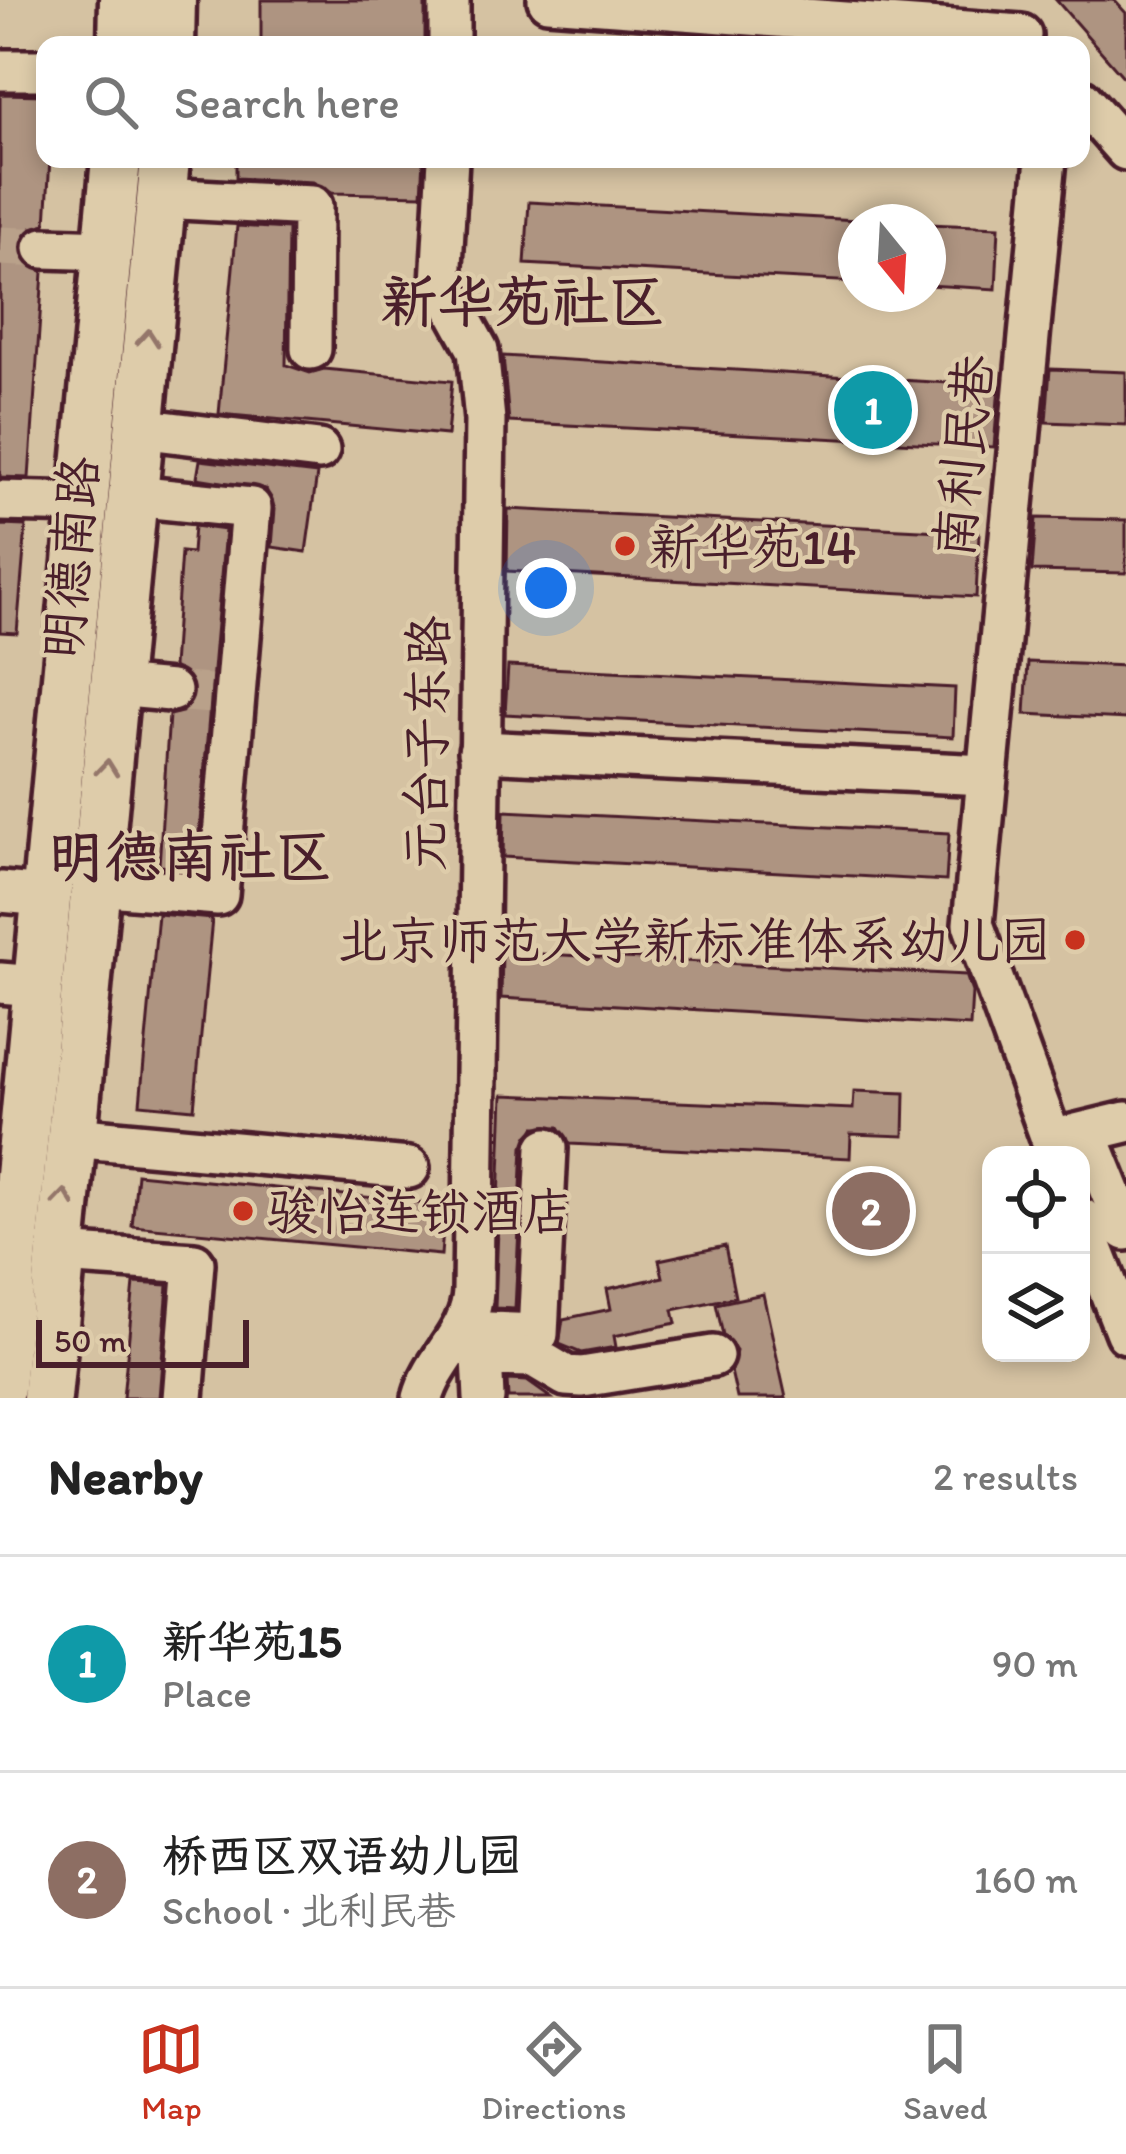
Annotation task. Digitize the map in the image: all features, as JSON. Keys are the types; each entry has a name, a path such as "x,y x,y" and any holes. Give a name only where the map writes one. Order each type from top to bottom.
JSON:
{"main road":[{"path":"123,36 124,0"},
{"path":"170,36 171,0"},
{"path":"115,178 163,178"},
{"name":"明德南路","path":"0,1387 23,894 85,503 115,178"},
{"name":"明德南路","path":"47,1398 163,178"}],"street":[{"path":"449,0 449,36"},
{"path":"548,0 978,36"},
{"path":"988,0 1022,36"},
{"path":"0,70 36,70"},
{"path":"1090,109 1126,150"},
{"name":"元台子东路","path":"424,1398 464,1348 473,1291 485,420 478,350 441,284 447,168"},
{"name":"南利民巷","path":"1045,168 973,924 1074,1146"},
{"path":"163,178 312,206 311,349"},
{"path":"44,248 109,250"},
{"path":"140,428 319,450"},
{"path":"96,885 218,896 231,695 251,508 133,496"},
{"path":"0,501 85,503"},
{"path":"115,686 171,691"},
{"path":"479,751 987,769"},
{"path":"1083,1146 1126,1122"},
{"path":"72,1137 410,1168"},
{"path":"464,1348 538,1334 547,1148"},
{"name":"南利民巷","path":"1090,1174 1125,1233"},
{"path":"1090,1241 1126,1333"},
{"path":"61,1254 194,1263 183,1398"},
{"path":"464,1348 534,1357 566,1376 713,1356"},
{"path":"464,1348 484,1398"}],"building":[{"path":"261,0 425,0 425,36 261,36"},
{"path":"1056,0 1114,0 1126,13 1126,80 1090,36"},
{"path":"0,94 36,95 36,168 49,168 46,224 32,228 20,246 24,260 43,272 29,478 0,477"},
{"path":"236,168 424,168 422,195 332,193 313,182 236,178"},
{"path":"529,202 838,219 838,281 525,264"},
{"path":"946,225 999,227 996,289 946,286"},
{"path":"237,226 288,229 286,365 310,373 324,369 452,381 447,435 219,414"},
{"path":"503,356 999,386 994,447 509,422"},
{"path":"1050,369 1126,372 1126,425 1046,422"},
{"path":"200,460 317,474 306,552 272,547 275,509 266,489 197,478"},
{"path":"508,509 979,533 976,597 507,571"},
{"path":"1036,518 1126,520 1126,573 1032,571"},
{"path":"0,525 26,526 17,633 0,632"},
{"path":"194,526 225,530 196,869 159,866 169,715 182,712 195,694 192,680 173,667 181,552 192,553"},
{"path":"1028,662 1126,666 1126,719 1025,714"},
{"path":"508,666 955,688 953,737 505,714"},
{"path":"504,811 949,833 946,881 503,857"},
{"path":"158,914 212,919 194,1109 140,1104"},
{"path":"502,952 966,975 972,992 970,1026 501,998"},
{"path":"854,1091 905,1093 904,1136 851,1134 850,1158 570,1144 559,1127 535,1127 523,1147 515,1309 495,1308 503,1095 853,1109"},
{"name":"骏怡连锁酒店","path":"137,1174 445,1205 441,1255 132,1226"},
{"path":"725,1246 735,1297 673,1310 676,1323 614,1336 616,1347 581,1353 559,1344 563,1319 611,1309 607,1289 663,1277 659,1260"},
{"path":"134,1283 168,1285 159,1398 123,1398"},
{"path":"763,1294 786,1398 737,1398 731,1371 736,1351 723,1335 716,1304"},
{"path":"507,1380 527,1381 551,1398 508,1398"}],"tunnel":[{"path":"0,246 44,248"},
{"path":"171,691 226,695"}],"place":[{"name":"新华苑15","path":"873,410"},
{"name":"新华苑14","path":"625,546"},
{"name":"北京师范大学新标准体系幼儿园","path":"1075,940"},
{"name":"骏怡连锁酒店","path":"243,1211"},
{"name":"桥西区双语幼儿园","path":"871,1211"}],"district":[{"name":"新华苑社区","path":"523,301"},
{"name":"明德南社区","path":"190,856"}]}
